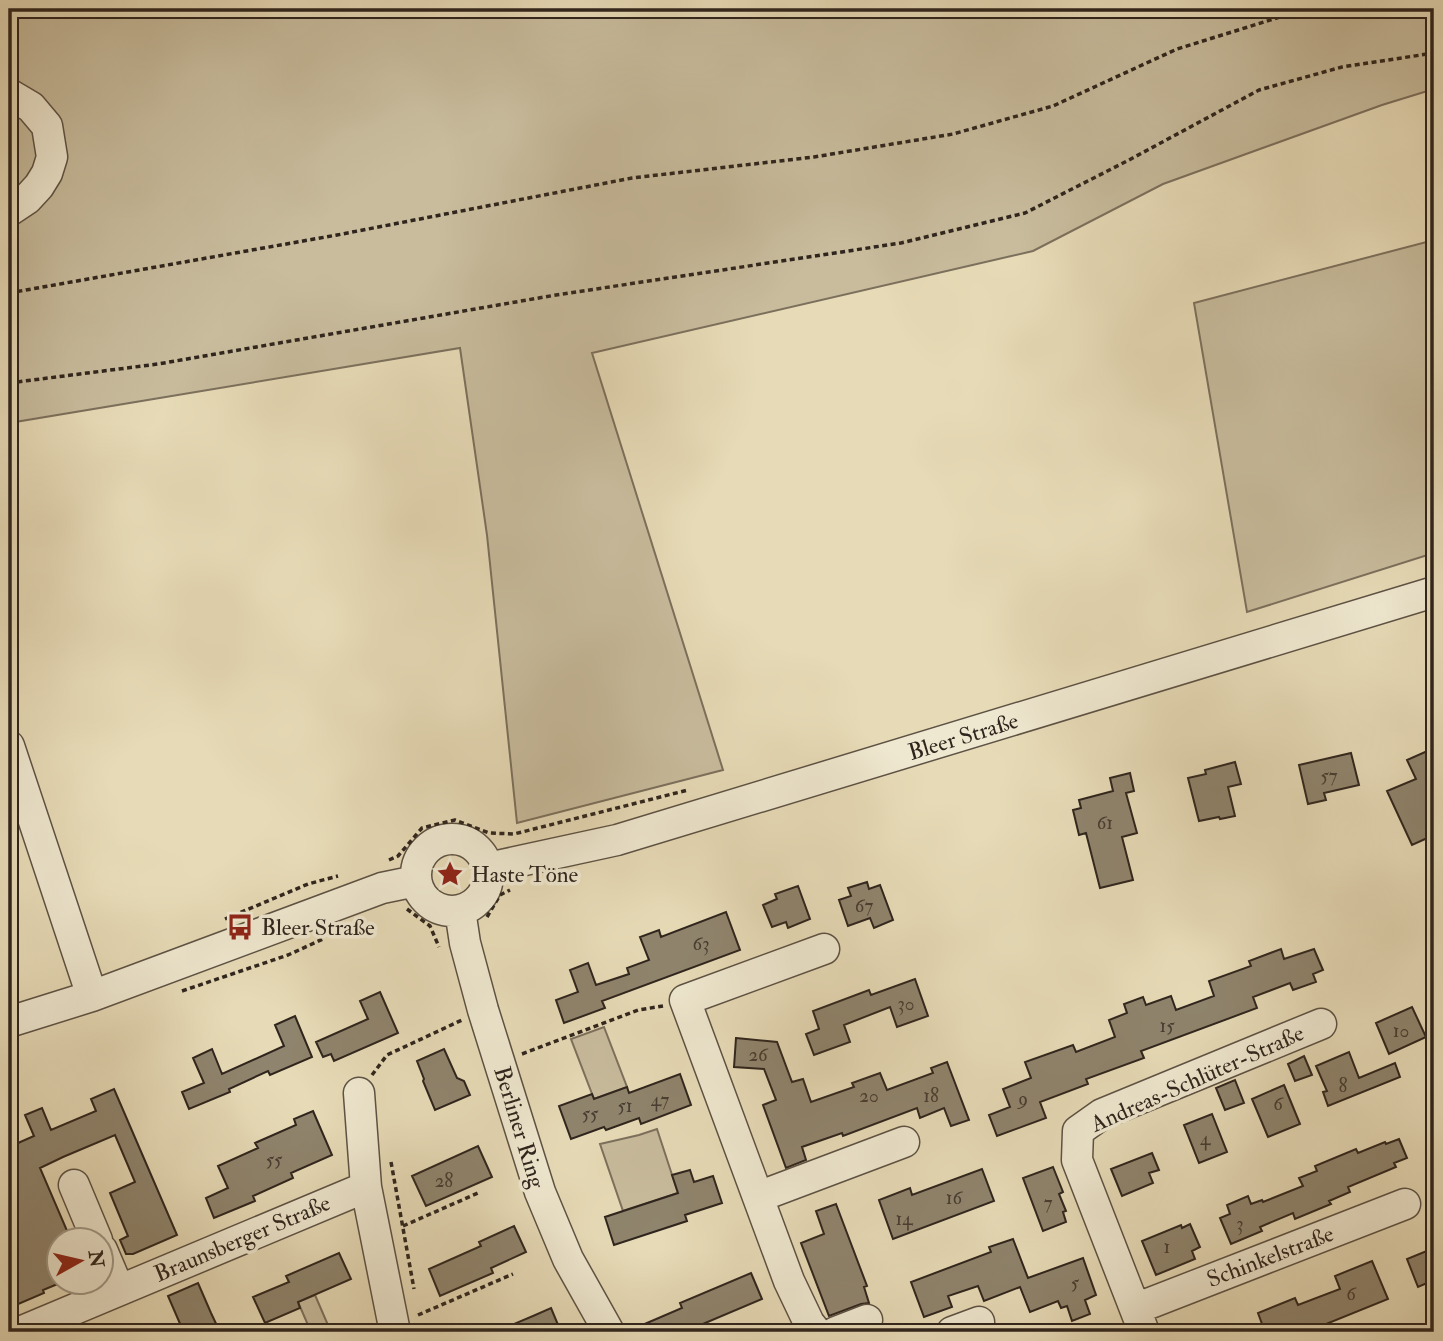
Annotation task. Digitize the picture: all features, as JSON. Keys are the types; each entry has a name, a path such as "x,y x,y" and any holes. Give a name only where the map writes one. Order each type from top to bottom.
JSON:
{"street":[{"path":"9,94 31,107 47,127 52,157 39,186 27,200 9,211"},
{"name":"Bleer Straße","path":"488,868 628,837 1434,592"},
{"path":"9,747 92,996"},
{"path":"451,838 461,839 479,850 488,868 488,878 482,895 476,902 460,910 443,910 429,902 416,881 416,871 424,852 441,840 451,838"},
{"path":"9,1022 92,996 382,888 416,881"},
{"name":"Berliner Ring","path":"460,910 483,1010 540,1192 569,1259 609,1332"},
{"path":"816,1332 789,1281 685,1000 824,949"},
{"name":"Andreas-Schlüter-Straße","path":"1140,1321 1077,1160 1078,1131 1101,1114 1321,1024"},
{"path":"359,1093 366,1187 407,1324"},
{"path":"758,1197 904,1142"},
{"path":"74,1185 91,1226"},
{"name":"Braunsberger Straße","path":"28,1331 366,1187"},
{"name":"Schinkelstraße","path":"1140,1321 1405,1204"},
{"path":"116,1283 119,1290"},
{"path":"836,1332 867,1320"}],"path":[{"path":"9,293 350,233 632,178 814,157 953,134 1053,106 1177,48 1306,9"},
{"path":"9,383 158,364 556,295 901,243 1025,213 1259,90 1342,67 1434,53"},
{"path":"388,861 398,856 422,828 455,820 489,833 514,834"},
{"path":"488,928 486,917 500,895 512,890"},
{"path":"525,1053 638,1010 685,1000"},
{"path":"359,1093 387,1055 455,1023"},
{"path":"391,1157 414,1289"},
{"path":"402,1226 478,1193"},
{"path":"407,1324 513,1274"}],"shaded area":[{"path":"9,9 1434,9 1434,89 1382,105 1163,184 1033,251 592,353 723,770 517,823 487,535 460,348 9,423"},
{"path":"1434,240 1434,553 1247,612 1194,303"},
{"path":"604,1027 627,1087 594,1099 571,1039"},
{"path":"657,1129 678,1193 623,1211 600,1144"},
{"path":"315,1295 331,1332 311,1332 298,1302"}],"building":[{"path":"1434,748 1434,835 1412,845 1387,791 1416,779 1407,760"},
{"path":"1351,753 1359,785 1324,793 1326,800 1308,804 1299,765"},
{"path":"1235,762 1241,784 1228,787 1235,816 1199,821 1188,778"},
{"path":"1130,773 1134,791 1126,793 1137,833 1122,837 1133,880 1100,888 1086,833 1079,835 1073,810 1081,808 1079,800 1113,791 1110,778"},
{"path":"867,882 869,889 880,885 893,920 874,928 870,918 848,926 839,900 851,896 848,888"},
{"path":"798,886 810,919 788,928 786,922 772,927 763,905 777,899 775,894"},
{"path":"726,912 740,950 602,1001 605,1008 564,1023 556,1000 578,992 570,970 588,963 596,985 629,974 627,968 649,960 640,937 659,930 661,937"},
{"path":"1281,949 1284,959 1314,949 1323,970 1313,974 1316,982 1293,990 1290,983 1253,997 1257,1008 1141,1051 1144,1058 1086,1079 1088,1084 1040,1102 1046,1118 997,1136 989,1115 1010,1107 1003,1089 1031,1078 1025,1062 1073,1045 1076,1052 1115,1037 1109,1020 1127,1013 1124,1004 1143,997 1146,1005 1171,996 1176,1010 1214,996 1209,981 1251,966 1249,961"},
{"path":"915,979 928,1016 897,1027 890,1007 844,1025 850,1042 814,1055 806,1034 819,1029 813,1011 869,990 871,995"},
{"path":"380,992 398,1033 334,1061 331,1054 323,1057 316,1042 368,1019 360,1001"},
{"path":"1412,1007 1426,1037 1389,1054 1376,1023"},
{"path":"295,1016 312,1057 270,1075 268,1071 229,1089 230,1092 189,1109 182,1092 204,1083 193,1058 212,1049 222,1074 284,1046 275,1025"},
{"path":"736,1038 777,1042 792,1082 803,1079 811,1102 854,1087 852,1083 880,1073 887,1090 933,1073 931,1068 947,1062 969,1120 951,1126 944,1108 920,1118 917,1108 843,1136 842,1133 802,1147 806,1160 786,1168 763,1105 776,1100 764,1069 734,1067"},
{"path":"444,1049 457,1078 464,1081 470,1095 435,1110 417,1061"},
{"path":"1349,1052 1359,1078 1395,1063 1400,1077 1328,1106 1323,1092 1327,1091 1316,1066"},
{"path":"1304,1056 1312,1075 1295,1081 1288,1064"},
{"path":"680,1074 691,1105 641,1124 639,1118 571,1139 559,1106 592,1094 594,1099 627,1087 629,1093"},
{"path":"1235,1080 1244,1103 1225,1110 1216,1088"},
{"path":"1284,1085 1300,1124 1268,1137 1252,1099"},
{"path":"114,1089 177,1235 133,1254 126,1254 120,1240 128,1236 110,1193 135,1182 115,1135 63,1157 40,1168 65,1226 46,1226 46,1289 43,1290 44,1293 9,1308 9,1147 34,1136 25,1115 42,1108 51,1130 96,1111 91,1099"},
{"path":"313,1111 332,1155 291,1173 293,1178 253,1196 255,1201 214,1218 206,1198 228,1188 218,1166 258,1148 255,1143 296,1125 294,1119"},
{"path":"1212,1114 1227,1152 1199,1163 1184,1125"},
{"path":"1399,1139 1407,1158 1394,1163 1396,1167 1348,1187 1350,1192 1329,1201 1331,1204 1295,1219 1293,1213 1260,1227 1262,1231 1231,1244 1220,1218 1230,1214 1227,1205 1248,1196 1251,1204 1262,1200 1263,1202 1303,1186 1299,1178 1317,1171 1315,1166 1356,1149 1358,1153"},
{"path":"478,1146 492,1177 426,1206 412,1176"},
{"path":"1152,1153 1159,1170 1149,1173 1153,1183 1122,1196 1111,1169"},
{"path":"1053,1167 1063,1192 1059,1194 1066,1211 1063,1212 1066,1222 1043,1231 1023,1178"},
{"path":"982,1169 994,1201 893,1239 879,1200 910,1188 912,1195"},
{"path":"690,1170 694,1182 713,1176 722,1203 685,1215 687,1221 614,1245 605,1217 678,1193 672,1175"},
{"path":"836,1204 867,1286 864,1287 869,1303 829,1316 801,1243 824,1234 816,1211"},
{"path":"1190,1224 1200,1247 1192,1251 1195,1259 1156,1275 1142,1241"},
{"path":"514,1226 526,1252 491,1268 493,1273 440,1296 429,1269 481,1246 479,1242"},
{"path":"1013,1239 1028,1278 1083,1258 1096,1295 1085,1300 1090,1314 1072,1321 1067,1306 1061,1308 1058,1301 1030,1312 1020,1287 984,1301 978,1286 948,1296 952,1307 924,1317 911,1282 991,1252 989,1247"},
{"path":"1434,1248 1434,1280 1418,1287 1407,1259"},
{"path":"339,1253 351,1279 298,1302 300,1308 265,1323 253,1297 289,1282 286,1276"},
{"path":"1372,1261 1388,1299 1309,1331 1307,1325 1289,1332 1265,1332 1258,1313 1295,1298 1298,1305 1340,1289 1335,1276"},
{"path":"751,1273 762,1299 684,1332 626,1332 682,1308 680,1303"},
{"path":"198,1283 220,1332 184,1332 181,1326 168,1296"},
{"path":"551,1308 561,1332 495,1332 533,1316"}],"place":[{"name":"Haste Töne","path":"450,874"},
{"name":"Bleer Straße","path":"240,927"}]}
